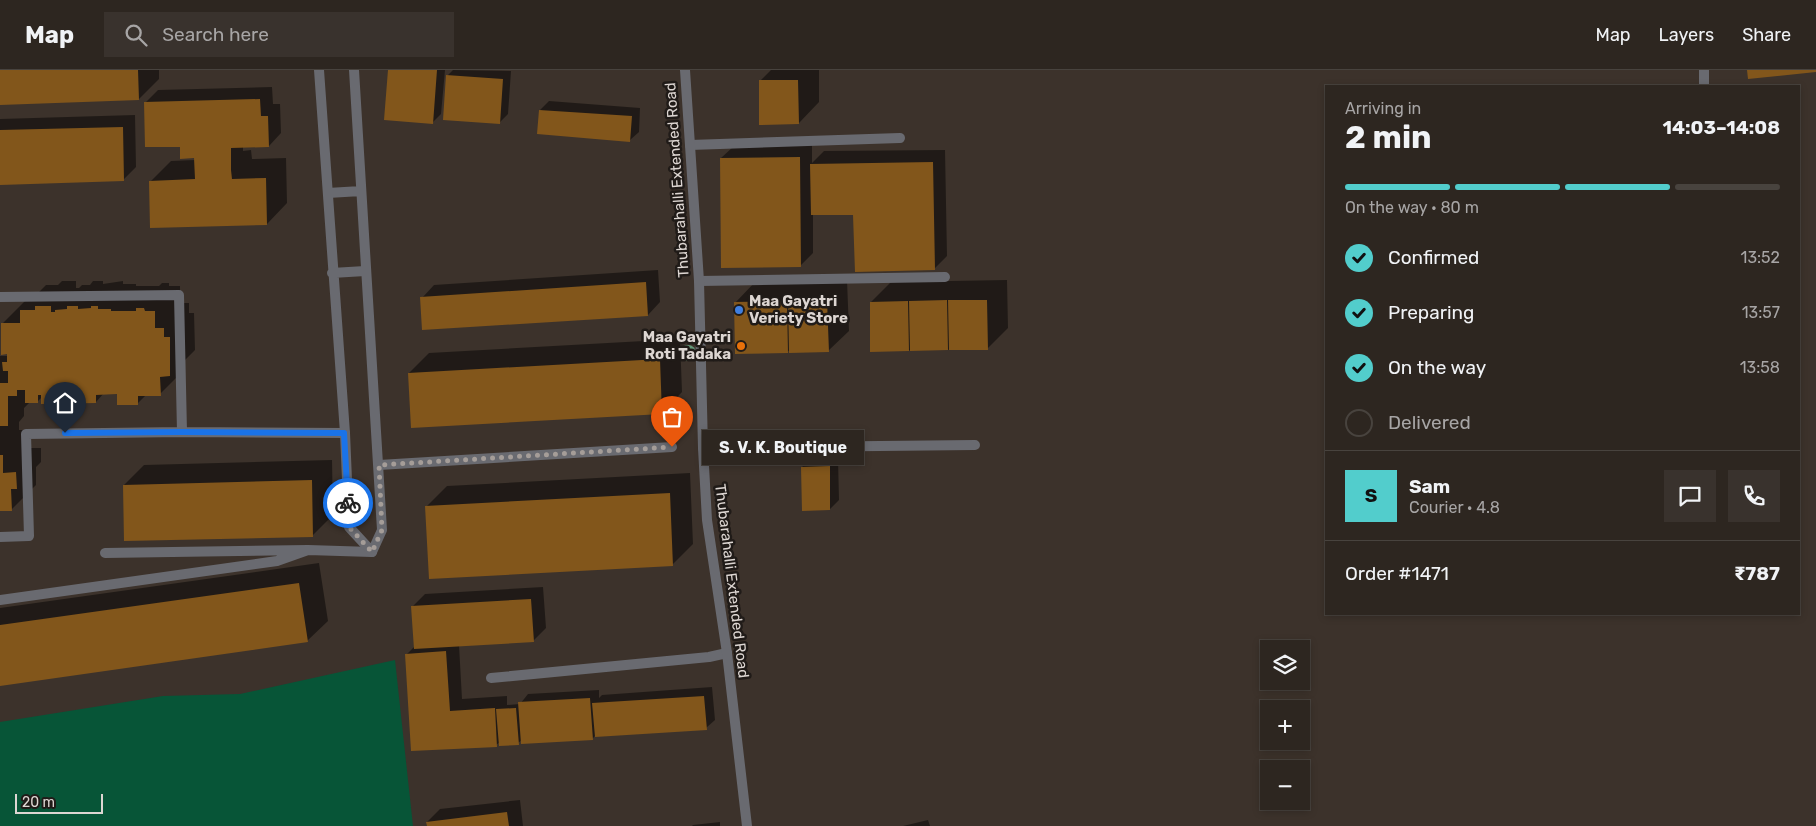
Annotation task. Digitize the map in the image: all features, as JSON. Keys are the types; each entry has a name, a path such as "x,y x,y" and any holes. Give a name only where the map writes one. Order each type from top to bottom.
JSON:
{"street":[{"path":"319,70 349,527 372,552"},
{"path":"354,70 382,530 372,552"},
{"name":"Thubarahalli Extended Road","path":"685,70 699,281 702,448 707,520 727,653 747,826"},
{"path":"1704,70 1704,85"},
{"path":"690,145 900,138"},
{"path":"328,193 361,191"},
{"path":"332,273 365,271"},
{"path":"699,281 945,277"},
{"path":"0,297 179,295 182,432"},
{"path":"0,537 30,536 26,434 182,432 344,433"},
{"path":"702,448 975,445"},
{"path":"379,465 672,447"},
{"path":"105,553 308,550 372,552"},
{"path":"0,600 277,561 308,550"},
{"path":"491,678 709,657 727,653"}],"green space":[{"path":"395,660 413,826 0,826 0,722 163,696 240,694"}],"building":[{"path":"0,70 138,70 139,100 0,105"},
{"path":"388,70 437,70 433,124 384,120"},
{"path":"1747,70 1816,70 1816,72 1748,79"},
{"path":"446,75 503,79 500,124 443,120"},
{"path":"759,80 798,80 799,124 759,125"},
{"path":"260,99 261,116 268,116 269,147 231,148 231,170 232,179 266,178 267,225 150,228 149,181 195,179 194,158 180,159 180,147 145,147 144,102"},
{"path":"539,110 632,116 630,142 537,134"},
{"path":"123,127 124,181 0,185 0,130"},
{"path":"800,157 801,267 721,268 720,158"},
{"path":"933,162 935,270 855,272 853,215 811,215 810,164"},
{"path":"646,282 648,316 422,330 420,297"},
{"path":"827,300 829,352 789,353 788,301"},
{"path":"947,300 948,350 910,351 909,301"},
{"path":"948,300 987,300 988,350 949,350"},
{"path":"787,301 788,353 735,354 734,302"},
{"path":"908,301 909,351 870,352 870,302"},
{"path":"35,306 51,306 51,312 67,309 67,306 78,306 78,309 98,306 98,309 111,309 111,311 136,311 136,308 144,308 145,311 155,311 155,328 164,328 164,337 170,337 170,376 160,377 161,396 138,396 138,405 117,405 117,394 96,395 96,403 41,404 41,395 38,395 38,403 25,403 25,390 17,390 17,396 8,396 8,426 0,426 0,383 8,383 8,371 3,371 2,362 7,362 7,354 1,355 1,323 20,323 20,310 35,310"},
{"path":"660,359 662,414 411,428 408,373"},
{"path":"0,455 3,455 3,473 16,472 17,489 11,489 12,511 0,511"},
{"path":"830,466 830,510 802,511 801,467"},
{"path":"312,480 313,537 124,541 123,485"},
{"path":"670,493 673,566 429,579 425,506"},
{"path":"299,583 308,642 0,686 0,625"},
{"path":"531,599 534,642 414,649 411,606"},
{"path":"446,651 450,711 495,708 497,747 411,751 405,654"},
{"path":"704,696 707,730 595,737 592,703"},
{"path":"590,698 593,740 521,744 518,702"},
{"path":"516,708 519,745 499,746 496,709"},
{"path":"507,812 509,826 427,826 426,822"}],"way so far":[{"path":"348,503 349,527 372,552 382,530 379,465 672,447"}],"place":[{"name":"Maa Gayatri Veriety Store","path":"739,310"},
{"name":"Maa Gayatri Roti Tadaka","path":"741,346"},
{"name":"S. V. K. Boutique","path":"672,447"}],"route":[{"path":"65,433 344,433 348,503"}]}
